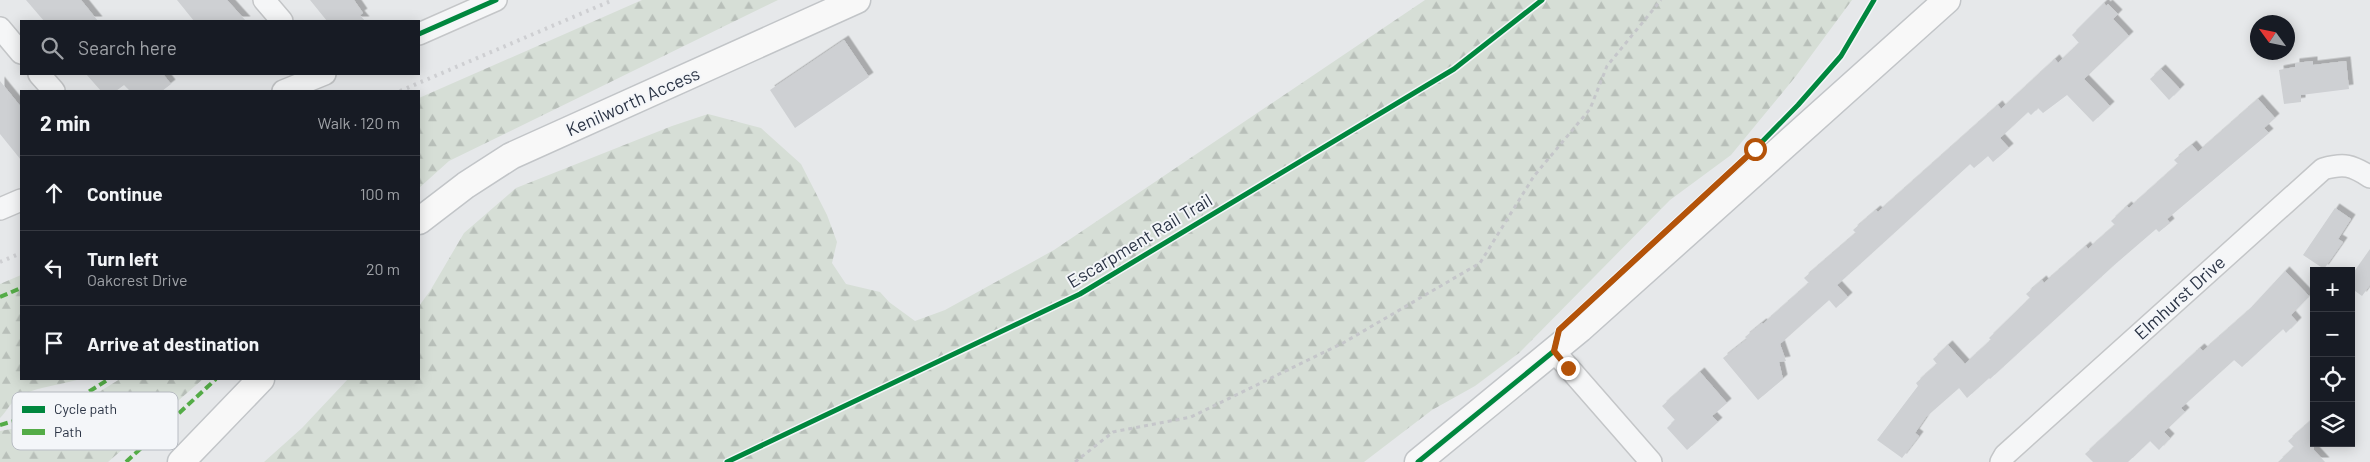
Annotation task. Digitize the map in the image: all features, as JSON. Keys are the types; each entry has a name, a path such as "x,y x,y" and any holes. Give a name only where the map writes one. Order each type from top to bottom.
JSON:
{"main road":[{"name":"Kenilworth Access","path":"420,220 466,185 512,156 857,0"},
{"path":"1418,462 1554,351 1947,0"},
{"path":"181,462 260,380"}],"street":[{"path":"264,0 281,20"},
{"path":"420,34 496,0"},
{"path":"0,28 20,52"},
{"path":"40,75 53,90"},
{"path":"285,90 323,75"},
{"name":"Elmhurst Drive","path":"2001,462 2012,448 2323,169 2340,164 2358,169 2370,177"},
{"path":"0,209 20,200"},
{"path":"1554,351 1651,462"}],"path":[{"path":"1075,462 1113,432 1191,418 1343,343 1480,263 1534,176 1590,110 1607,66 1661,0"}],"green space":[{"path":"642,0 778,0 449,161 420,187 420,98"},
{"path":"1425,0 1852,0 1796,76 1731,155 1670,200 1519,353 1475,386 1432,410 1364,462 264,462 302,428 347,380 420,380 420,305 464,233 516,188 672,126 708,114 761,128 801,164 827,215 837,242 832,263 846,284 880,292 889,302 915,321 945,310 1054,250"},
{"path":"20,275 20,380 76,380 30,392 12,392 12,403 0,418 0,284"},
{"path":"118,380 202,380 178,401 178,392 99,392"},
{"path":"12,429 12,450 122,450 108,462 0,462 0,431"}],"building":[{"path":"26,0 81,0 97,20 43,20"},
{"path":"177,0 227,0 245,20 193,20"},
{"path":"310,0 354,0 363,13 360,15 364,20 326,20"},
{"path":"2104,3 2106,6 2108,4 2118,14 2113,19 2129,36 2084,79 2110,106 2093,122 2067,95 2043,113 2038,108 2031,115 2028,112 2000,138 2009,148 1993,162 1988,156 1974,168 1970,164 1837,285 1848,297 1836,308 1829,300 1780,344 1786,361 1779,362 1783,379 1758,400 1723,358 1809,283 1804,278 1856,233 1853,230 1876,210 1878,212 1998,105 2001,109 2055,59 2058,63 2079,43 2072,35"},
{"path":"844,40 869,77 795,128 770,90"},
{"path":"2313,61 2313,65 2346,61 2349,89 2301,95 2301,102 2284,104 2279,70 2295,67 2295,63"},
{"path":"2161,69 2180,89 2169,100 2150,79"},
{"path":"87,75 164,75 171,84 163,90 129,90 124,85 117,90 100,90"},
{"path":"0,81 20,106 20,159 0,134"},
{"path":"2258,99 2275,118 2264,128 2269,133 2167,219 2170,223 2159,232 2156,229 2113,266 1967,398 1959,388 1926,417 1915,433 1919,436 1902,458 1877,440 1918,386 1916,383 1937,364 1933,359 1948,345 1965,364 1991,340 1989,338 2030,298 2026,294 2042,280 2044,283 2086,246 2088,249 2115,225 2111,221 2127,206 2129,208 2178,164 2174,160 2192,145 2198,152"},
{"path":"2335,208 2351,219 2338,239 2343,242 2325,267 2321,267 2303,255"},
{"path":"2370,249 2370,285 2362,296 2355,291 2355,270"},
{"path":"2285,271 2309,296 2291,315 2297,322 2286,333 2283,329 2242,367 2234,360 2181,408 2185,412 2164,432 2170,438 2159,450 2150,441 2128,462 2093,462 2085,454 2200,348 2203,351 2247,312"},
{"path":"1700,372 1727,403 1712,416 1718,422 1687,450 1667,428 1675,420 1662,406"},
{"path":"2310,422 2310,447 2314,447 2314,450 2325,462 2278,462 2294,447 2288,441"}],"railway":[{"path":"402,90 613,0"},
{"path":"0,262 20,253"}],"marked path":[{"path":"0,297 20,288"},
{"path":"88,392 107,380"},
{"path":"178,414 215,380"},
{"path":"0,425 12,422"},
{"path":"126,462 139,450"}],"cycle path":[{"path":"420,34 496,0"},
{"name":"Escarpment Rail Trail","path":"727,462 1080,294 1454,69 1542,0"},
{"path":"1418,462 1554,351 1559,330 1755,149 1798,105 1841,56 1874,0"}],"route":[{"path":"1568,368 1554,351 1559,330 1755,149"}]}
